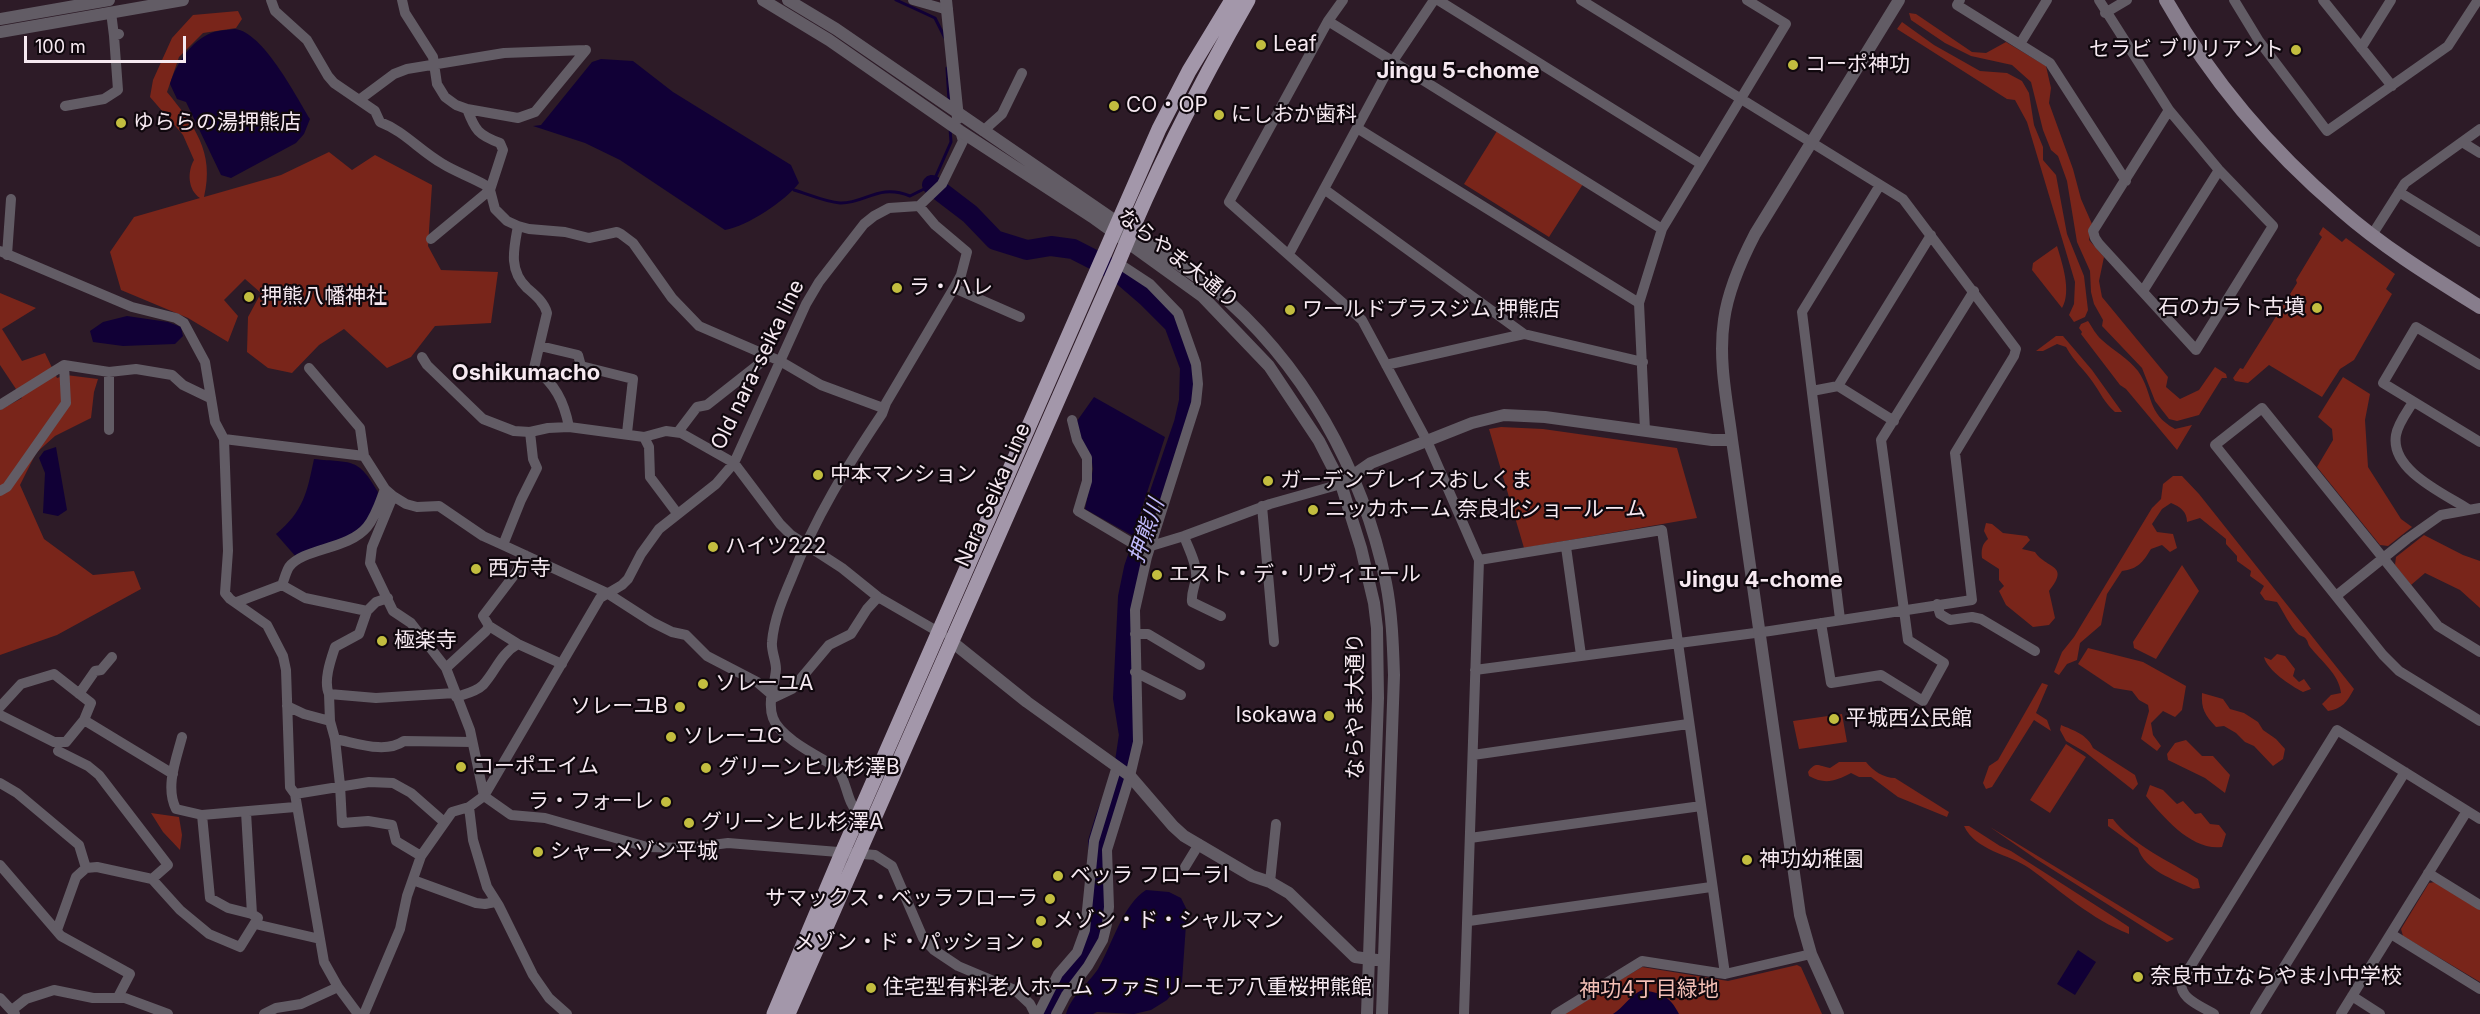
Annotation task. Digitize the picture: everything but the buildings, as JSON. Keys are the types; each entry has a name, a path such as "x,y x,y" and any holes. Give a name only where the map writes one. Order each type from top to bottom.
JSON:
{"main road":[{"name":"Nara Seika Line","path":"788,1014 850,853 859,815 945,637 1108,284 1112,262 1159,129 1189,71 1232,0"},
{"name":"Nara Seika Line","path":"1122,232 1202,79 1248,0"},
{"path":"2166,0 2207,64 2249,119 2333,203 2407,261 2480,307"},
{"name":"Nara Seika Line","path":"774,1014 850,853 945,637 1096,273 1112,262"}],"street":[{"path":"0,19 183,0"},
{"path":"271,0 275,11 307,40 328,76 375,111 380,122 395,128 443,165 485,185 490,190 495,209 507,221 529,229 565,232 589,238 617,232 633,243 672,298 699,326 780,361 821,385 883,408"},
{"path":"358,100 394,74 434,64 504,53 586,50 535,112 518,118 467,109 445,97 437,84 434,64 433,57 405,13 402,0"},
{"name":"ならやま大通り","path":"762,0 829,40 960,130 1200,278 1255,327 1310,398 1353,475 1370,522 1387,585 1393,649 1382,1014"},
{"name":"ならやま大通り","path":"788,0 836,29 983,131 1122,232 1203,297 1269,366 1305,417 1341,484 1361,548 1374,603 1377,628 1378,698 1370,959 1366,1014"},
{"path":"859,815 850,804 842,775 836,767 781,732 773,717 771,696 776,666 772,645 775,623 805,545 841,476 882,414 883,408 954,288 961,275 967,252 935,225 919,206 942,184 963,141 957,114 947,5 913,0"},
{"path":"1343,0 1328,21 1229,202 1362,320 1427,441 1479,560 1469,921 1464,1014"},
{"path":"1289,254 1393,61 1436,0 1701,164"},
{"path":"1475,670 1759,632 1971,600 1955,453 2014,356 2016,349 1903,199 1581,0"},
{"path":"1645,431 1640,303 1662,229 1786,24 1747,0"},
{"path":"1960,0 1957,5 2050,63 2126,181"},
{"path":"2020,44 2047,0"},
{"path":"2099,0 2105,13 2169,110 2219,170 2273,226 2196,350 2099,244 2093,231 2169,110"},
{"path":"2105,13 2127,0"},
{"path":"2234,0 2259,41 2327,130 2448,46 2478,0"},
{"path":"2323,0 2392,86"},
{"path":"2361,48 2391,0"},
{"path":"1838,1014 1810,954 1800,915 1732,440 1723,352 1724,321 1740,264 1755,234 1895,1"},
{"path":"0,32 110,6"},
{"path":"65,106 104,99 118,90 117,35 110,6"},
{"path":"1328,21 1662,229"},
{"path":"983,131 1002,114 1022,73"},
{"path":"431,239 490,190 503,150 500,143 474,128 467,109"},
{"path":"1357,128 1640,303"},
{"path":"2372,235 2405,183 2480,129"},
{"path":"2462,142 2480,153"},
{"path":"2143,291 2219,170"},
{"path":"1840,619 1802,312 1880,185"},
{"path":"1324,189 1524,334 1643,362"},
{"path":"2400,192 2480,242"},
{"path":"11,199 4,253 132,307 176,318 184,323 205,362 214,422 224,438 228,551 225,593 267,625 283,656 290,787 295,794 295,807 324,962 338,987 358,1014"},
{"name":"Old nara-seika line","path":"364,1014 400,929 421,856 444,822 452,812 469,807 484,796 600,598 628,579 652,537 677,513 716,483 734,463 806,304 819,282 864,224 874,216 889,208 919,206"},
{"path":"518,226 512,260 521,281 535,295 547,313 534,368 557,391 566,409 569,427"},
{"path":"1839,386 1931,235"},
{"path":"1056,1014 1066,994 1088,966 1102,940 1109,907 1107,850 1138,742 1135,610 1140,579 1196,403 1197,374 1191,348 1178,313 1150,284 1112,262"},
{"path":"954,288 1020,317"},
{"path":"1821,623 1831,683 1881,675 1923,701 1944,663 1908,640 1881,440 1974,291"},
{"path":"2480,365 2416,327 2383,383 2480,442"},
{"path":"1386,365 1524,334"},
{"path":"540,346 578,355 581,366 633,379 627,434"},
{"path":"422,357 427,365 483,420 514,431 530,432 569,427 644,437 666,431 678,432 734,463 780,524 805,545 842,568 878,597 945,637 1027,702 1117,766 1130,776 1173,826 1252,876 1270,882 1303,904 1355,957 1385,961"},
{"path":"678,432 697,407 707,405 768,357"},
{"path":"0,405 64,365 109,372 136,369 172,375 183,385 210,398"},
{"path":"0,491 7,487 66,403 64,365"},
{"path":"309,368 360,428 364,456 389,493 406,504 417,507 440,506 483,536 607,593 652,622 672,632 686,635 706,656 757,682 771,696"},
{"path":"109,372 109,430"},
{"path":"1812,391 1839,386 1894,421"},
{"path":"2413,402 2399,424 2395,437 2397,450 2406,469 2468,509"},
{"path":"2480,652 2438,626 2262,408 2215,445 2399,671 2480,721"},
{"path":"1072,420 1077,440 1087,458 1087,481 1078,511 1132,543 1151,546 1262,506 1341,484 1371,463 1472,423 1504,415 1545,417 1712,440 1732,440"},
{"path":"503,545 537,468 532,459 530,432"},
{"path":"644,437 649,447 650,477 677,513"},
{"path":"224,438 364,456"},
{"path":"389,493 372,547 370,563 393,611 411,623 446,668 472,742 484,796 511,815 545,818 647,847 688,848 728,843 813,848 874,855 892,866 923,938 934,950 958,966 1015,990 1037,1014 1058,974 1077,952 1085,930 1094,841 1117,766"},
{"path":"237,603 282,585 289,567 295,563 312,554 333,549 366,529 389,493"},
{"path":"1262,506 1274,642"},
{"path":"2336,596 2441,515 2480,508"},
{"path":"1479,560 1662,530 1725,974"},
{"path":"1184,536 1196,568 1197,577 1192,602 1198,607 1221,616"},
{"path":"1566,547 1581,655"},
{"path":"525,555 515,574 483,616 489,626 518,644 562,664"},
{"path":"282,585 305,598 367,611"},
{"path":"771,696 792,689 829,645 851,634 867,609 878,597"},
{"path":"388,598 376,602 367,611 359,634 335,647 328,680 330,721 335,739 342,823 368,821 392,825 396,842 421,856"},
{"path":"1937,604 1940,614 1950,620 1972,617 1981,619 2036,651"},
{"path":"446,668 483,635 489,626"},
{"path":"1135,634 1148,634 1200,665"},
{"path":"329,694 376,698 470,693 483,685 503,655 518,644"},
{"path":"79,694 95,671 101,670 112,657"},
{"path":"1135,672 1181,695"},
{"path":"0,707 21,684 54,674 91,703 84,720 66,742 54,742 0,715"},
{"path":"287,706 304,714 330,721"},
{"path":"84,720 173,774"},
{"path":"1473,755 1688,724"},
{"path":"2214,1014 2184,995 2181,988 2182,980 2337,730 2480,819"},
{"path":"182,737 173,774 172,800 176,810 202,815 295,807"},
{"path":"335,739 370,746 394,747 404,741 472,742"},
{"path":"58,751 88,766 99,776 168,865 152,879"},
{"path":"2254,1014 2405,772"},
{"path":"295,794 339,789 369,782 393,783 411,793 444,822"},
{"path":"0,783 17,793 79,845 86,868"},
{"path":"1470,838 1701,806"},
{"path":"469,807 473,840 487,887 499,906 533,975 549,998 567,1014"},
{"path":"2341,1014 2467,811"},
{"path":"57,930 76,877 86,868 97,867 152,879 180,910 209,934 240,947 254,919 246,812"},
{"path":"202,815 210,898 254,919 320,939"},
{"path":"1270,882 1276,824"},
{"path":"1185,867 1199,844"},
{"path":"0,865 62,936 130,974 118,997"},
{"path":"2428,873 2480,905"},
{"path":"413,880 476,903 495,902"},
{"path":"1469,921 1711,887"},
{"path":"2391,934 2480,989"},
{"path":"1556,1014 1642,961 1725,974 1810,954"},
{"path":"264,1014 276,1008 301,1004 338,987"},
{"path":"0,998 14,1012 26,999 54,990 86,997 118,997 168,1014"},
{"path":"2352,996 2380,1014"},
{"path":"134,1014 138,1002"}],"green space":[{"path":"238,11 242,19 236,28 203,33 179,57 167,92 186,116 200,140 207,166 204,197 281,175 329,152 352,170 375,155 432,185 428,246 441,270 498,272 491,323 435,326 411,357 387,368 344,329 319,345 292,373 268,368 247,352 248,317 261,293 245,279 224,300 238,316 228,342 188,318 121,290 110,252 134,217 200,198 191,186 190,175 194,160 183,135 150,97 153,80 172,38 193,15"},
{"path":"1909,13 1916,14 1972,52 1986,53 2006,42 2046,66 2051,88 2049,103 2073,169 2081,199 2092,224 2089,240 2104,257 2099,281 2102,297 2168,377 2166,387 2180,399 2199,390 2215,367 2226,374 2227,378 2222,378 2199,415 2177,421 2169,419 2155,401 2142,368 2102,326 2103,320 2094,304 2091,292 2090,271 2077,242 2067,181 2058,156 2051,150 2043,130 2031,82 2012,65 1971,56 1945,43 1911,20"},
{"path":"1902,22 1934,45 1980,71 2007,73 2022,81 2029,93 2034,125 2043,147 2043,160 2056,175 2067,234 2084,276 2088,310 2085,317 2074,322 2069,315 2074,304 2075,282 2027,122 2015,100 2007,99 1897,29"},
{"path":"1497,131 1583,184 1549,237 1464,184"},
{"path":"2323,227 2342,242 2346,238 2395,274 2386,289 2392,294 2354,360 2340,369 2322,397 2269,365 2248,383 2235,381 2233,378 2240,368 2243,369 2297,283 2296,280 2322,237 2319,234"},
{"path":"2057,246 2066,285 2062,308 2032,270 2033,263"},
{"path":"0,293 36,308 2,329 22,361 45,353 57,378 66,375 98,379 91,418 55,436 36,453 20,485 44,539 93,575 134,571 141,589 57,635 0,655 0,410 22,398 0,365"},
{"path":"2088,321 2100,338 2138,371 2155,410 2166,423 2175,429 2192,425 2177,450 2126,389 2120,385 2081,334 2079,328 2081,324"},
{"path":"2056,336 2063,336 2092,370 2122,412 2115,412 2108,405 2066,347 2057,344 2043,351 2036,351"},
{"path":"2343,377 2370,394 2365,420 2368,467 2401,519 2412,527 2388,546 2380,545 2317,467 2333,440 2332,429 2318,417"},
{"path":"1501,427 1543,429 1677,448 1697,518 1524,548 1489,429"},
{"path":"2173,476 2182,476 2199,494 2354,689 2341,707 2328,711 2322,704 2331,695 2341,693 2337,680 2305,638 2293,628 2277,602 2265,600 2260,593 2264,586 2250,576 2251,571 2237,561 2237,556 2226,544 2226,539 2200,518 2187,522 2182,510 2171,503 2162,509 2152,524 2157,532 2173,534 2177,548 2170,552 2162,545 2151,549 2140,564 2122,571 2107,594 2101,625 2080,643 2077,660 2067,664 2059,675 2054,672 2062,652 2074,637 2152,508 2161,499 2163,484"},
{"path":"1986,523 1992,524 2003,533 2027,536 2030,540 2022,549 2035,552 2057,571 2058,576 2049,591 2055,618 2049,625 2033,627 2006,605 1999,591 2004,586 1999,580 1999,569 1982,558 1982,547 1988,539 1984,531"},
{"path":"2424,535 2480,561 2480,608 2460,590 2425,573 2411,585 2395,565 2396,557"},
{"path":"2182,565 2199,591 2156,659 2134,648 2133,642"},
{"path":"2088,648 2143,662 2186,686 2182,710 2175,717 2163,711 2151,723 2153,735 2161,746 2157,751 2141,739 2149,711 2148,705 2139,700 2132,691 2114,688 2078,664"},
{"path":"2277,654 2285,656 2295,669 2293,676 2299,682 2304,679 2311,689 2303,692 2274,672 2264,657 2271,660"},
{"path":"2042,683 2048,685 2036,713 2047,720 2051,731 2034,720 1992,787 1986,789 1983,783 1989,766 1998,760"},
{"path":"2202,693 2223,699 2230,709 2244,713 2258,722 2263,730 2285,749 2283,759 2273,766 2254,746 2245,742 2236,733 2224,726 2216,727 2204,712"},
{"path":"1842,714 1847,742 1799,749 1793,721"},
{"path":"2061,725 2084,736 2093,748 2135,775 2138,784 2133,790 2085,752 2066,741 2060,730"},
{"path":"2186,740 2202,756 2213,756 2230,775 2225,793 2205,778 2168,760 2167,754 2175,743"},
{"path":"2066,744 2086,757 2050,813 2030,800"},
{"path":"1839,762 1866,762 1879,773 1895,778 1949,812 1947,817 1898,797 1871,777 1859,777 1851,773 1835,780 1825,781 1809,776 1808,772 1815,765 1830,768"},
{"path":"2150,785 2163,790 2177,804 2183,801 2195,814 2201,813 2210,824 2219,825 2226,834 2222,847 2200,844 2179,831 2146,796"},
{"path":"151,813 179,817 182,835 180,850 163,832"},
{"path":"2108,819 2113,819 2141,845 2198,879 2200,888 2193,889 2153,868 2141,856 2138,848 2108,826"},
{"path":"1964,826 1969,826 2011,851 2114,917 2129,927 2129,934 2089,913 2021,863 1985,847 1969,834"},
{"path":"1990,827 2174,939 2167,942"},
{"path":"2435,882 2480,910 2480,982 2403,936 2401,929 2429,883"},
{"name":"神功4丁目緑地","path":"1797,965 1801,967 1822,1014 1563,1014 1642,967 1728,981"}],"shaded area":[{"path":"235,29 257,41 278,66 310,119 304,134 296,143 231,178 221,175 186,102 177,99 170,84 180,61 191,47 214,32"},
{"path":"601,59 633,61 673,92 791,165 799,183 765,212 744,224 725,230 620,160 585,143 533,126 541,125 592,62"},
{"path":"127,316 168,322 181,327 183,336 175,344 123,346 93,342 90,331 103,322"},
{"path":"1094,397 1165,437 1133,536 1085,509 1093,469 1091,456 1081,438 1077,421"},
{"path":"56,447 67,510 58,516 43,513 45,473 39,458 44,451"},
{"path":"314,459 346,462 359,467 378,492 371,520 355,538 297,558 276,534 293,517 303,500"},
{"path":"1146,890 1169,892 1181,898 1187,910 1182,982 1167,1000 1151,1010 1134,1014 1097,1012 1066,1014 1076,996 1098,969 1124,915 1138,896"},
{"path":"2078,950 2096,962 2075,995 2057,984"},
{"path":"1642,990 1664,996 1679,1014 1613,1014"}],"waterway":[{"path":"896,0 935,18 945,38"},
{"path":"947,68 949,101"},
{"path":"794,190 840,203 889,192 910,196 932,185 951,142 950,128"},
{"name":"押熊川","path":"932,185 970,214 995,240 1027,250 1051,246 1073,249 1118,272 1174,324 1190,367 1189,401 1184,423 1134,568 1128,597 1123,698 1129,735 1123,775 1098,842 1099,926 1084,956 1062,981 1045,1014"}],"place":[{"name":"Leaf","path":"1261,45"},
{"name":"セラビ ブリリアント","path":"2296,50"},
{"name":"コーポ神功","path":"1793,65"},
{"name":"CO・OP","path":"1114,106"},
{"name":"にしおか歯科","path":"1219,115"},
{"name":"ゆららの湯押熊店","path":"121,123"},
{"name":"ラ・ハレ","path":"897,288"},
{"name":"押熊八幡神社","path":"249,297"},
{"name":"石のカラト古墳","path":"2317,308"},
{"name":"ワールドプラスジム 押熊店","path":"1290,310"},
{"name":"中本マンション","path":"818,475"},
{"name":"ガーデンプレイスおしくま","path":"1268,481"},
{"name":"ニッカホーム 奈良北ショールーム","path":"1313,510"},
{"name":"ハイツ222","path":"713,547"},
{"name":"西方寺","path":"476,569"},
{"name":"エスト・デ・リヴィエール","path":"1157,575"},
{"name":"極楽寺","path":"382,641"},
{"name":"ソレーユA","path":"703,684"},
{"name":"ソレーユB","path":"680,707"},
{"name":"Isokawa","path":"1329,716"},
{"name":"平城西公民館","path":"1834,719"},
{"name":"ソレーユC","path":"671,737"},
{"name":"コーポエイム","path":"461,767"},
{"name":"グリーンヒル杉澤B","path":"706,768"},
{"name":"ラ・フォーレ","path":"666,802"},
{"name":"グリーンヒル杉澤A","path":"689,823"},
{"name":"シャーメゾン平城","path":"538,852"},
{"name":"神功幼稚園","path":"1747,860"},
{"name":"ベッラ フローラⅠ","path":"1058,876"},
{"name":"サマックス・ベッラフローラ","path":"1050,899"},
{"name":"メゾン・ド・シャルマン","path":"1041,921"},
{"name":"メゾン・ド・パッション","path":"1037,943"},
{"name":"奈良市立ならやま小中学校","path":"2138,977"},
{"name":"住宅型有料老人ホーム ファミリーモア八重桜押熊館","path":"871,988"}],"district":[{"name":"Jingu 5-chome","path":"1458,71"},
{"name":"Oshikumacho","path":"526,373"},
{"name":"Jingu 4-chome","path":"1761,580"}]}
